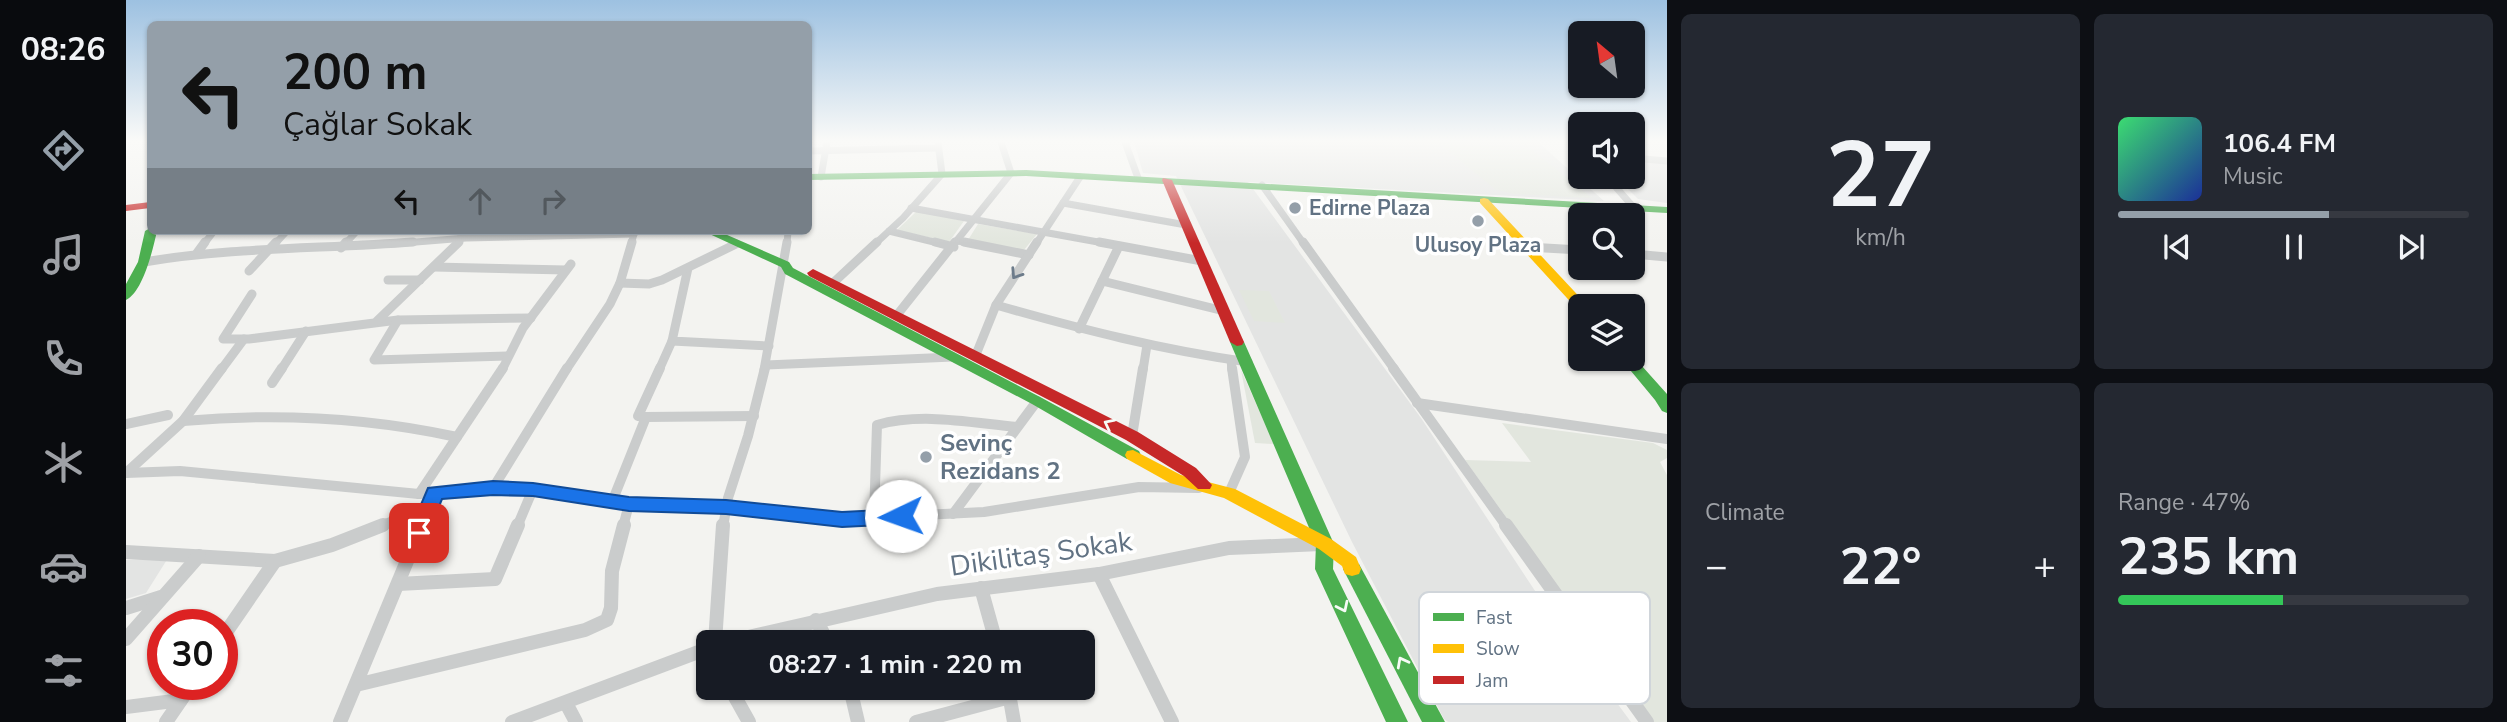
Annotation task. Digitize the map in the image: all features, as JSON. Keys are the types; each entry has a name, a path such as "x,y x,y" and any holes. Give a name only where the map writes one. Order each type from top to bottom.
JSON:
{"street":[{"path":"815,177 870,176"},
{"path":"833,283 889,231 940,176"},
{"path":"897,315 1009,176"},
{"path":"1057,176 1262,185 1568,205"},
{"path":"975,357 996,305 1080,177"},
{"path":"1167,180 1325,544 1324,569 1397,722"},
{"path":"1262,185 1553,592"},
{"path":"1618,189 1630,203"},
{"path":"1484,201 1572,294"},
{"path":"1063,203 1186,225"},
{"path":"126,208 147,205"},
{"path":"911,208 1202,261"},
{"path":"1645,209 1667,210"},
{"path":"889,231 1029,255"},
{"path":"126,296 144,262 150,235"},
{"path":"197,253 211,235"},
{"path":"249,271 283,235"},
{"path":"341,248 353,235"},
{"path":"425,241 432,235"},
{"path":"144,262 197,253 266,252 460,238 565,235"},
{"path":"493,488 550,393 610,304 620,284 634,235"},
{"path":"717,235 833,283 1132,436 1190,472 1207,488"},
{"path":"715,630 726,507 754,416 766,365 785,265 788,235"},
{"path":"377,322 458,245 460,238"},
{"path":"620,284 649,284 736,244"},
{"path":"1079,328 1119,246"},
{"path":"1528,247 1568,249"},
{"path":"1645,255 1667,257"},
{"path":"785,265 789,271 1037,401 1176,479 1229,493 1325,544 1349,562 1419,694"},
{"path":"419,494 502,371 507,356 531,318 568,267 435,267"},
{"path":"688,268 672,341 638,416 754,416"},
{"path":"388,280 420,280"},
{"path":"1102,281 1224,311"},
{"path":"252,294 223,339 244,339 398,320 531,318"},
{"path":"996,305 1146,345 1248,362"},
{"path":"398,320 374,360 507,356"},
{"path":"272,383 306,331"},
{"path":"126,473 183,421 244,339"},
{"path":"672,341 769,346"},
{"path":"1132,436 1146,345"},
{"path":"766,365 953,358"},
{"path":"1229,493 1245,457 1231,360"},
{"path":"1638,371 1662,398 1667,408"},
{"path":"953,514 1037,401"},
{"path":"1417,403 1667,439"},
{"path":"126,424 168,415"},
{"path":"183,421 246,415 376,420 457,437"},
{"path":"612,502 646,417"},
{"path":"874,518 877,425 887,421 913,420 1017,428"},
{"path":"126,473 180,471 419,494 493,488 533,489 629,504 726,507 842,519 984,512 1139,487 1207,488"},
{"path":"398,584 495,579 533,489"},
{"path":"340,722 435,493"},
{"path":"356,685 585,630 607,620 611,608 612,572 629,504"},
{"path":"126,552 275,561 332,545 429,507"},
{"name":"Dikilitaş Sokak","path":"776,630 981,587 1099,574 1229,548 1325,544"},
{"path":"126,639 199,556"},
{"path":"238,615 275,561"},
{"path":"1099,574 1172,722"},
{"path":"981,587 993,630"},
{"path":"126,608 161,597"},
{"path":"816,620 821,630"},
{"path":"512,722 696,653"},
{"path":"126,707 181,700"},
{"path":"166,722 181,700"},
{"path":"737,700 749,722"},
{"path":"853,700 858,722"},
{"path":"916,722 984,700"},
{"path":"1010,700 1014,722"},
{"path":"566,702 576,722"},
{"path":"1424,704 1434,722"},
{"path":"1634,704 1647,722"}],"shaded area":[{"path":"1173,176 1568,176 1568,189 1591,189 1604,201 1248,182 1421,418 1536,592 1419,592 1419,671 1352,542 1176,176"},
{"path":"1479,176 1564,176 1568,179 1568,189 1581,189 1592,198 1515,194 1496,190"},
{"path":"1645,176 1667,176 1667,203 1638,199 1628,189 1645,189"},
{"path":"917,211 964,221 949,242 897,230"},
{"path":"978,224 1037,234 1024,250 968,240"},
{"path":"1239,290 1269,291 1285,323 1254,321"},
{"path":"1241,370 1274,444 1255,443"},
{"path":"1502,423 1653,443 1667,450 1667,458 1660,462 1667,475 1667,722 1653,722 1640,704 1650,704 1650,592 1560,592 1465,460 1531,462"},
{"path":"168,558 146,593 126,599 126,560"},
{"path":"1436,704 1618,704 1631,722 1448,722"}],"traffic: fast":[{"path":"812,177 879,176"},
{"path":"1073,176 1667,210"},
{"path":"126,296 144,262 150,235"},
{"path":"718,235 785,265 789,271 1037,401 1133,455"},
{"path":"1237,342 1325,544 1324,569 1397,722"},
{"path":"1638,371 1662,398 1667,408"},
{"path":"1352,569 1419,694"},
{"path":"1424,704 1434,722"}],"traffic: slow":[{"path":"1484,201 1571,294"},
{"path":"1133,455 1176,479 1229,493 1325,544 1349,562 1352,569"}],"traffic: jam":[{"path":"1167,180 1237,342"},
{"path":"126,208 147,205"},
{"path":"813,273 1132,436 1190,472 1204,485"}],"place":[{"name":"Edirne Plaza","path":"1295,208"},
{"name":"Ulusoy Plaza","path":"1478,221"},
{"name":"Sevinç Rezidans 2","path":"926,457"}],"route":[{"path":"419,533 435,493 493,488 533,489 629,504 726,507 842,519 901,516"}]}
